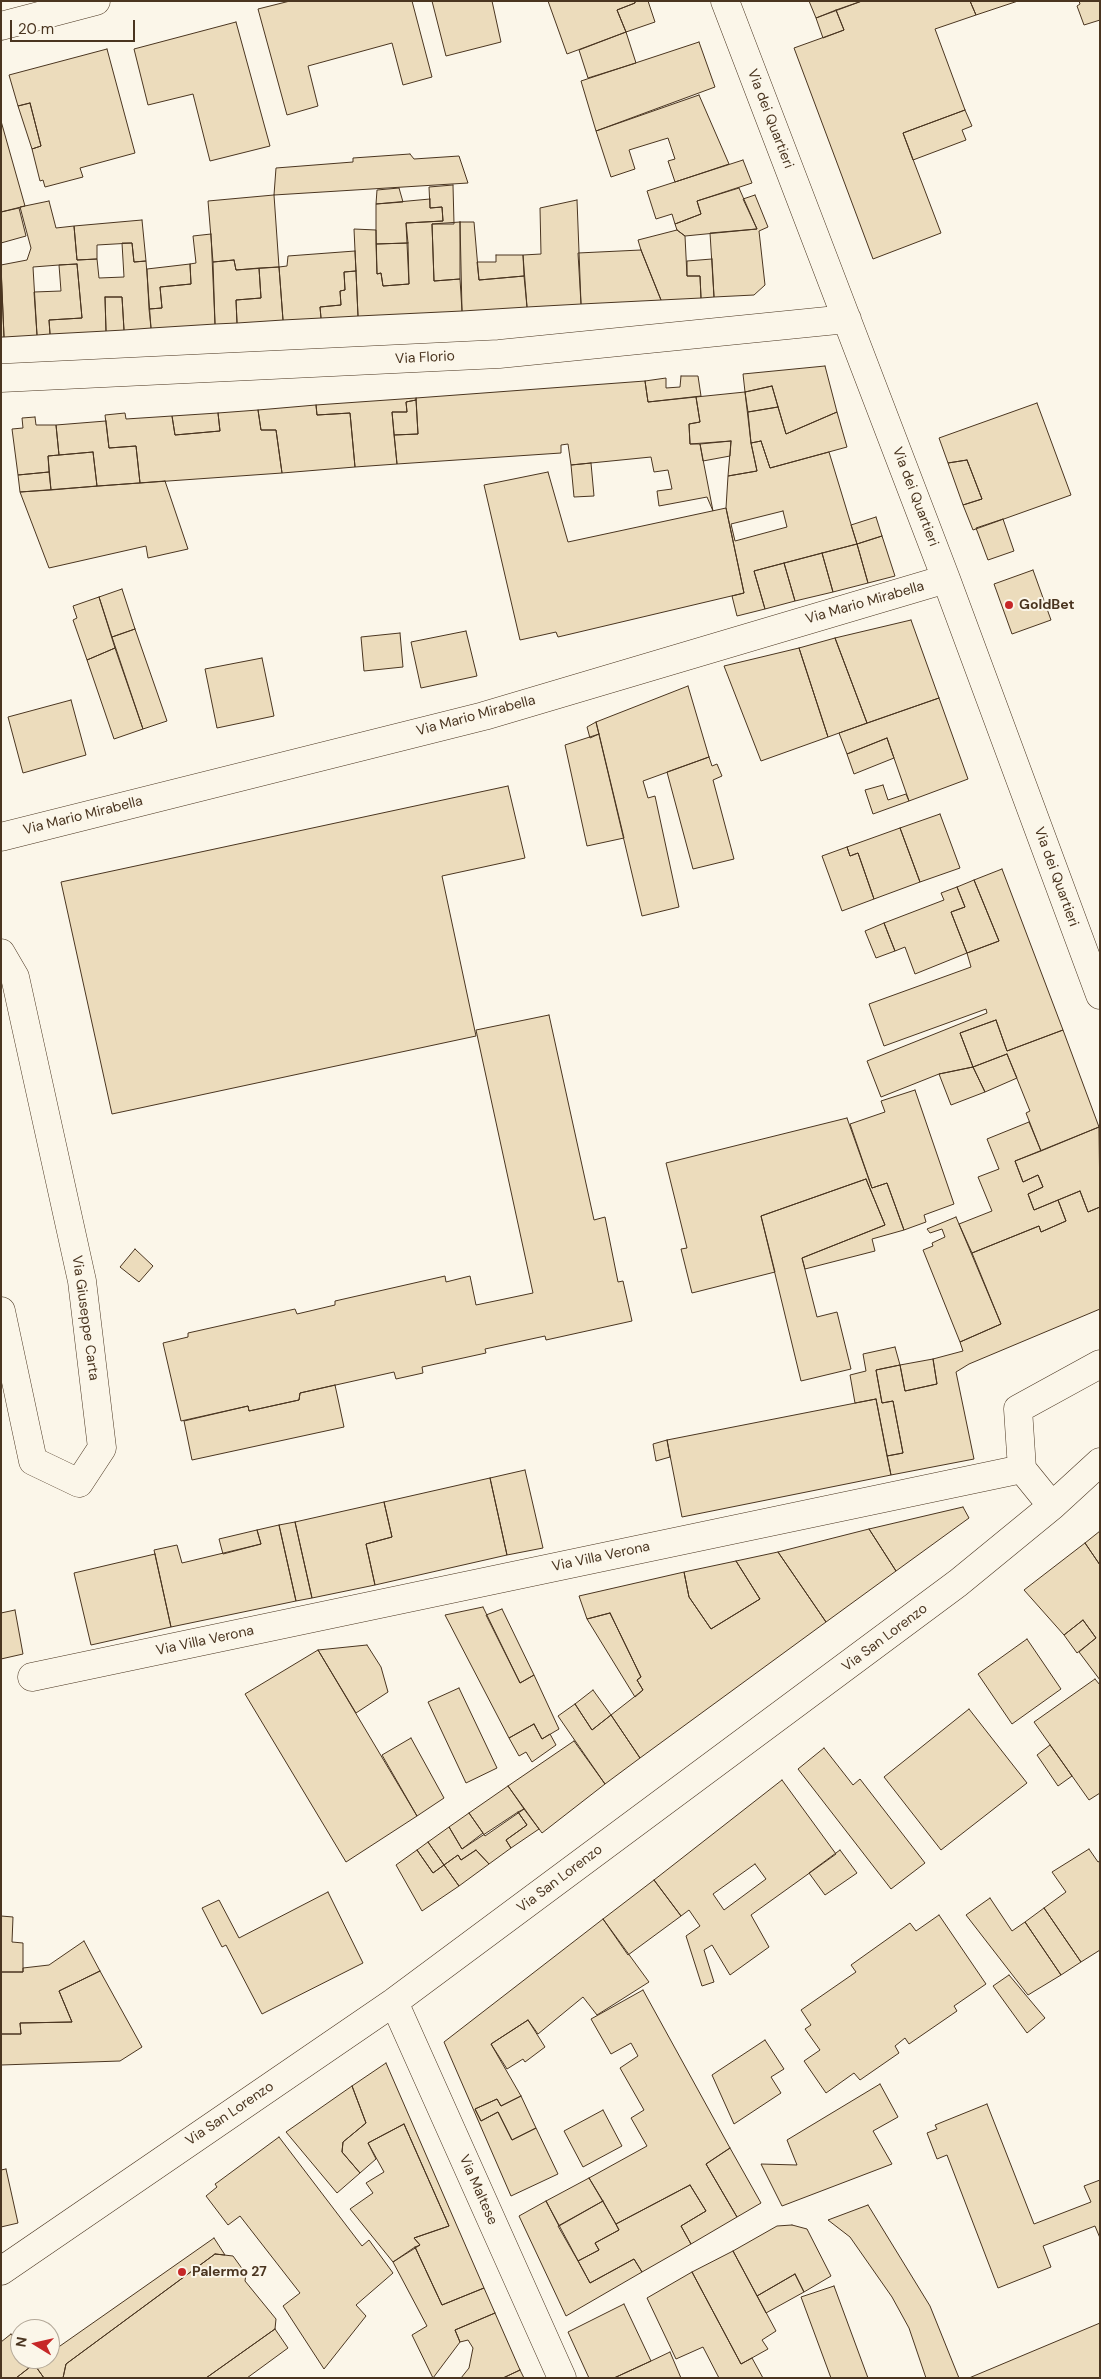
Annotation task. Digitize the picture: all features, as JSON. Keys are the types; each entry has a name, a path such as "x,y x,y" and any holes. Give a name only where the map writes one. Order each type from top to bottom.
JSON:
{"street":[{"name":"Via dei Quartieri","path":"725,1 946,580 1100,996"},
{"path":"1,26 90,2"},
{"name":"Via Florio","path":"1,378 499,354 847,319"},
{"name":"Via Mario Mirabella","path":"1,837 484,716 946,580"},
{"name":"Via Giuseppe Carta","path":"1,953 15,977 82,1281 102,1448 79,1482 33,1461 1,1311"},
{"path":"1052,1506 1022,1469 1018,1410 1100,1364"},
{"name":"Via San Lorenzo","path":"1,2270 394,2002 951,1588 1052,1506 1100,1462"},
{"name":"Via Villa Verona","path":"32,1677 1022,1469"},
{"name":"Via Maltese","path":"394,2002 562,2378"}],"building":[{"path":"290,1 412,1 432,77 403,85 392,43 308,66 318,106 287,115 258,9"},
{"path":"432,1 492,1 501,42 446,56"},
{"path":"548,1 635,1 635,3 617,10 626,32 567,54"},
{"path":"635,1 648,1 655,22 626,32 617,10 635,3"},
{"path":"809,1 862,1 816,18"},
{"path":"862,1 970,1 976,15 935,29 965,110 903,133 941,233 873,259 794,48 844,30 836,10"},
{"path":"970,1 1018,1 976,15"},
{"path":"1079,1 1100,1 1100,20 1084,25 1077,6 1080,4"},
{"path":"836,10 844,30 823,38 816,18"},
{"path":"236,22 270,146 210,161 193,94 148,105 134,49"},
{"path":"626,32 636,63 588,78 579,50"},
{"path":"699,42 715,87 596,131 581,81"},
{"path":"107,49 135,153 80,168 83,177 45,187 43,180 40,181 32,149 41,146 30,103 18,106 9,75"},
{"path":"699,95 729,164 675,182 668,161 675,159 668,138 629,150 635,169 611,177 596,131"},
{"path":"30,103 41,146 32,149 18,106"},
{"path":"965,110 972,126 962,130 966,140 913,160 903,133"},
{"path":"1,121 25,206 1,212"},
{"path":"410,154 414,159 459,156 468,183 274,195 276,168 353,162 353,158"},
{"path":"743,160 752,183 697,201 701,214 675,224 672,214 656,219 647,191"},
{"path":"453,185 454,224 432,224 434,281 460,279 462,311 358,316 354,229 376,230 377,274 381,273 383,286 409,284 406,223 443,221 442,207 430,208 429,187"},
{"path":"399,188 403,202 376,204 377,190"},
{"path":"739,188 757,229 685,236 677,230 675,224 701,214 697,201"},
{"path":"274,195 279,267 236,270 234,260 213,262 208,201"},
{"path":"755,195 768,227 759,231 765,285 754,295 714,297 710,233 757,229 743,199"},
{"path":"430,199 430,208 442,207 443,221 406,223 408,243 376,244 376,204"},
{"path":"577,200 581,304 527,307 523,255 541,254 540,208"},
{"path":"49,201 56,228 74,226 77,260 97,259 99,278 124,277 122,243 132,243 134,262 146,261 151,328 124,330 122,297 105,297 106,331 50,334 49,320 82,318 77,264 59,265 33,267 37,335 4,337 1,265 27,260 31,248 20,207"},
{"path":"19,208 26,236 1,243 1,212"},
{"path":"142,220 146,261 134,262 132,243 97,245 97,259 77,260 74,226"},
{"path":"460,222 460,279 434,281 432,224"},
{"path":"460,222 474,222 479,280 524,276 527,307 462,311"},
{"path":"677,230 685,236 687,276 700,276 701,298 661,300 641,250 638,240"},
{"path":"211,234 215,324 151,328 149,309 162,308 160,287 191,284 190,264 196,263 193,236"},
{"path":"408,243 409,284 383,286 381,273 377,274 376,244"},
{"path":"641,250 661,300 581,304 578,253"},
{"path":"355,251 356,271 344,272 345,290 340,291 341,305 320,307 321,318 283,320 279,267 287,266 288,256"},
{"path":"496,255 523,255 524,276 479,280 477,262 496,262"},
{"path":"712,259 714,297 701,298 700,276 687,276 687,261"},
{"path":"234,260 236,270 259,268 261,298 236,300 237,323 215,324 213,262"},
{"path":"77,264 82,318 49,320 50,334 37,335 34,292 61,291 59,265"},
{"path":"190,264 191,284 160,287 162,308 149,309 147,269"},
{"path":"279,267 283,320 237,323 236,300 261,298 259,268"},
{"path":"1,268 4,337 1,337"},
{"path":"356,271 358,316 321,318 320,307 341,305 340,291 345,290 344,272"},
{"path":"105,297 122,297 124,330 106,331"},
{"path":"825,366 837,412 786,434 772,386 745,392 743,374"},
{"path":"681,376 698,376 701,396 648,402 645,381 666,378 666,388 680,387"},
{"path":"645,381 648,402 696,397 700,422 689,424 690,444 700,444 713,511 707,497 659,506 657,491 672,489 668,470 654,472 651,457 571,465 568,444 561,445 561,453 397,464 394,435 418,434 416,398"},
{"path":"772,386 778,407 748,412 745,392"},
{"path":"745,392 751,443 757,471 728,476 731,441 690,444 689,424 700,422 696,397"},
{"path":"416,398 416,400 406,402 407,412 392,412 397,464 355,467 350,413 317,415 316,405"},
{"path":"416,400 418,434 394,435 392,412 407,412 406,402"},
{"path":"1037,403 1071,495 973,530 963,505 982,499 967,460 948,463 939,438"},
{"path":"316,405 317,415 350,413 355,467 282,473 276,430 261,430 258,410"},
{"path":"778,407 786,434 837,412 847,447 770,468 761,441 751,443 748,412"},
{"path":"258,410 261,430 276,430 282,473 140,483 136,446 109,448 105,415 125,413 126,419 172,416 175,435 220,431 218,413"},
{"path":"218,413 220,431 175,435 172,416"},
{"path":"35,417 36,425 56,425 59,455 48,456 49,472 18,475 12,429 23,428 22,418"},
{"path":"106,421 109,448 136,446 140,483 97,486 93,452 59,455 56,425"},
{"path":"731,441 730,456 703,461 700,444"},
{"path":"761,441 770,468 829,452 857,544 754,571 765,609 737,616 732,596 744,593 726,508 728,476 757,471 751,443"},
{"path":"93,452 97,486 51,490 48,456"},
{"path":"967,460 982,499 963,505 948,463"},
{"path":"591,463 594,496 574,497 571,465"},
{"path":"49,472 51,490 20,492 18,475"},
{"path":"548,472 568,542 726,508 744,593 558,637 556,632 520,640 484,485"},
{"path":"165,481 188,549 148,558 146,546 49,568 20,492"},
{"path":"783,511 787,527 735,541 731,524"},
{"path":"876,517 882,536 857,544 851,525"},
{"path":"1003,519 1014,551 988,560 976,528"},
{"path":"882,536 895,576 868,583 857,544"},
{"path":"857,544 868,583 833,592 822,553"},
{"path":"822,553 833,592 795,601 784,563"},
{"path":"784,563 795,601 765,609 754,571"},
{"path":"1033,570 1051,620 1012,634 994,584"},
{"path":"122,589 135,629 112,637 99,597"},
{"path":"99,597 115,648 87,660 73,620 77,618 73,606"},
{"path":"911,620 939,698 867,723 835,638"},
{"path":"135,629 167,721 143,729 112,637"},
{"path":"466,631 477,676 421,688 411,642"},
{"path":"400,633 403,667 364,671 361,637"},
{"path":"835,638 867,723 828,737 799,648"},
{"path":"115,648 143,729 114,739 87,660"},
{"path":"799,648 828,737 761,761 724,666"},
{"path":"262,658 274,716 217,728 205,669"},
{"path":"688,686 709,757 643,781 648,798 655,796 679,907 642,916 596,722"},
{"path":"939,698 968,779 909,801 887,738 847,754 839,733"},
{"path":"71,700 86,755 23,773 8,717"},
{"path":"596,722 599,734 590,738 587,727"},
{"path":"599,734 624,838 587,846 565,745"},
{"path":"887,738 894,758 854,774 847,754"},
{"path":"709,757 712,766 717,764 722,776 713,780 734,859 693,869 667,772"},
{"path":"883,785 888,800 906,794 909,801 873,814 865,790"},
{"path":"508,786 525,858 442,876 476,1036 112,1114 61,882"},
{"path":"940,814 960,868 920,882 900,828"},
{"path":"900,828 920,882 874,899 858,853 850,856 847,847"},
{"path":"847,847 850,856 858,853 874,899 842,911 822,856"},
{"path":"1002,869 1063,1030 1007,1051 996,1020 960,1033 973,1067 939,1074 881,1097 867,1061 987,1013 986,1009 884,1046 869,1004 971,967 967,953 999,941 974,880"},
{"path":"974,880 999,941 967,953 951,912 965,907 957,887"},
{"path":"957,887 965,907 951,912 967,953 915,974 905,947 895,951 884,923 944,900 941,893"},
{"path":"884,923 895,951 876,958 865,931"},
{"path":"549,1015 594,1220 605,1217 618,1282 623,1281 632,1321 546,1340 545,1336 485,1349 486,1353 422,1367 423,1373 396,1379 394,1372 300,1393 299,1400 249,1411 248,1406 181,1421 163,1343 188,1337 188,1333 295,1309 297,1314 335,1305 335,1301 445,1276 446,1282 470,1276 476,1305 533,1293 476,1030"},
{"path":"996,1020 1007,1051 1063,1030 1099,1127 1041,1151 1026,1113 1030,1111 1007,1054 973,1067 960,1033"},
{"path":"1007,1054 1017,1078 985,1092 973,1067"},
{"path":"973,1067 985,1092 951,1105 939,1074"},
{"path":"915,1090 954,1204 924,1215 926,1222 904,1230 887,1183 872,1188 850,1124 885,1112 881,1101"},
{"path":"847,1118 872,1188 887,1183 904,1230 872,1239 875,1251 805,1269 802,1258 885,1225 866,1179 761,1216 775,1272 692,1293 681,1249 687,1248 666,1163"},
{"path":"1029,1122 1041,1151 1015,1161 1023,1182 1038,1175 1043,1187 1028,1194 1034,1210 1058,1200 1066,1221 1041,1232 1039,1226 972,1253 959,1224 992,1211 978,1177 999,1169 987,1139"},
{"path":"1099,1127 1100,1207 1088,1212 1080,1191 1034,1210 1028,1194 1043,1187 1038,1175 1023,1182 1015,1161"},
{"path":"866,1179 885,1225 802,1258 817,1317 837,1312 851,1369 801,1381 761,1216"},
{"path":"1080,1191 1088,1212 1100,1207 1100,1309 969,1364 956,1372 974,1459 891,1475 887,1456 903,1453 893,1401 882,1403 876,1370 900,1365 905,1391 937,1384 933,1359 963,1351 960,1342 1001,1324 972,1253 1039,1226 1041,1232 1066,1221 1058,1200"},
{"path":"956,1217 1001,1324 960,1342 923,1250 933,1246 932,1243 945,1237 942,1229 930,1233 927,1229"},
{"path":"135,1249 153,1266 139,1282 120,1267"},
{"path":"895,1347 900,1365 876,1370 882,1403 893,1401 903,1453 887,1456 876,1399 855,1403 850,1375 866,1371 863,1354"},
{"path":"933,1359 937,1384 905,1391 900,1365"},
{"path":"335,1385 344,1427 192,1460 184,1421 248,1406 249,1411 299,1400 300,1393"},
{"path":"876,1399 891,1475 682,1517 667,1440"},
{"path":"667,1440 670,1457 656,1461 653,1444"},
{"path":"525,1470 543,1548 507,1555 490,1478"},
{"path":"490,1478 507,1555 375,1585 366,1544 392,1537 384,1502"},
{"path":"384,1502 392,1537 366,1544 375,1585 312,1598 295,1522"},
{"path":"963,1507 969,1518 896,1571 869,1529"},
{"path":"295,1522 312,1598 296,1601 279,1525"},
{"path":"279,1525 296,1601 171,1627 154,1550 177,1545 182,1563 261,1544 257,1530"},
{"path":"869,1529 896,1571 826,1622 778,1552"},
{"path":"257,1530 261,1544 223,1554 219,1539"},
{"path":"1100,1531 1100,1565 1085,1543"},
{"path":"1085,1543 1100,1565 1100,1680 1079,1652 1096,1638 1083,1620 1064,1635 1024,1590"},
{"path":"778,1552 826,1622 640,1758 611,1715 643,1690 637,1680 641,1677 610,1613 587,1619 579,1596 684,1572 689,1597 711,1629 760,1599 736,1561"},
{"path":"155,1554 171,1627 91,1645 74,1573"},
{"path":"736,1561 760,1599 711,1629 689,1597 684,1572"},
{"path":"483,1607 520,1683 534,1675 559,1729 542,1739 534,1724 509,1738 445,1615"},
{"path":"502,1609 534,1675 520,1683 486,1615"},
{"path":"15,1610 23,1654 1,1659 1,1613"},
{"path":"610,1613 641,1677 637,1680 643,1690 635,1697 587,1619"},
{"path":"1083,1620 1096,1638 1077,1653 1064,1635"},
{"path":"1027,1639 1061,1689 1012,1724 978,1674"},
{"path":"367,1645 381,1667 388,1692 356,1713 318,1650"},
{"path":"318,1650 417,1816 346,1862 245,1694"},
{"path":"1095,1679 1100,1685 1100,1793 1089,1800 1034,1722"},
{"path":"459,1688 497,1768 466,1783 428,1702"},
{"path":"593,1690 611,1715 592,1730 575,1704"},
{"path":"575,1704 592,1730 611,1715 640,1758 605,1784 558,1716"},
{"path":"969,1709 1027,1783 941,1850 884,1777"},
{"path":"534,1724 542,1739 550,1734 556,1745 532,1762 526,1752 519,1756 509,1738"},
{"path":"411,1738 444,1798 417,1816 382,1755"},
{"path":"574,1741 605,1784 542,1833 508,1786"},
{"path":"1050,1745 1072,1776 1058,1786 1037,1755"},
{"path":"824,1748 853,1785 860,1779 925,1863 891,1889 798,1769"},
{"path":"782,1780 836,1854 751,1915 769,1947 730,1975 712,1945 704,1950 714,1982 702,1986 686,1936 700,1926 689,1910 681,1916 654,1880"},
{"path":"508,1786 524,1809 485,1836 469,1813"},
{"path":"524,1809 539,1829 511,1848 506,1840 527,1825 518,1812"},
{"path":"518,1812 527,1825 506,1840 511,1848 489,1864 476,1850 461,1860 458,1855 444,1865 428,1842 449,1827 462,1849"},
{"path":"469,1813 483,1833 462,1849 449,1827"},
{"path":"428,1842 444,1865 433,1873 417,1850"},
{"path":"1089,1849 1098,1862 1100,1861 1100,1950 1081,1962 1044,1908 1066,1892 1052,1872"},
{"path":"417,1850 433,1873 444,1865 459,1886 422,1911 396,1865"},
{"path":"476,1850 489,1864 459,1886 444,1865 458,1855 461,1860"},
{"path":"840,1850 857,1873 825,1895 809,1873"},
{"path":"755,1864 766,1879 724,1910 713,1894"},
{"path":"654,1880 681,1916 628,1955 603,1919"},
{"path":"328,1892 363,1963 262,2014 226,1945 222,1947 202,1908 219,1900 239,1938"},
{"path":"990,1898 1012,1931 1025,1922 1061,1975 1028,1995 966,1915"},
{"path":"1044,1908 1081,1962 1061,1975 1025,1922"},
{"path":"939,1915 986,1984 954,2006 957,2011 909,2044 905,2038 895,2046 899,2053 860,2080 854,2073 826,2093 804,2061 820,2050 805,2029 811,2025 801,2010 856,1972 851,1965 910,1923 916,1931"},
{"path":"1,1916 13,1917 12,1942 23,1943 23,1972 1,1972"},
{"path":"603,1919 649,1982 597,2015 583,1997 538,2034 528,2020 491,2044 521,2096 501,2106 497,2099 475,2109 481,2121 498,2112 512,2140 536,2128 558,2174 511,2196 444,2042"},
{"path":"84,1941 100,1971 59,1991 72,2022 20,2023 21,2034 1,2034 1,1972 23,1972 23,1968 49,1965"},
{"path":"100,1971 142,2047 120,2061 1,2065 1,2034 21,2034 20,2023 72,2022 59,1991"},
{"path":"1009,1975 1045,2018 1027,2033 993,1986"},
{"path":"643,1990 730,2148 706,2164 737,2217 691,2244 681,2226 706,2211 690,2185 616,2224 589,2178 647,2146 631,2118 644,2110 620,2068 638,2056 631,2043 611,2054 591,2019"},
{"path":"528,2020 545,2047 525,2062 523,2059 507,2069 491,2044"},
{"path":"765,2040 784,2069 771,2077 781,2093 734,2124 712,2075"},
{"path":"386,2063 484,2288 442,2305 415,2247 420,2245 414,2238 449,2226 404,2124 368,2143 376,2159 360,2173 342,2152 343,2142 366,2123 352,2086"},
{"path":"880,2084 898,2117 873,2131 892,2164 782,2206 761,2164 797,2165 787,2140"},
{"path":"352,2086 366,2123 343,2142 342,2152 360,2173 337,2193 286,2132"},
{"path":"521,2096 536,2128 512,2140 498,2112 481,2121 475,2109 497,2099 501,2106"},
{"path":"987,2104 1034,2224 1091,2202 1084,2186 1100,2180 1100,2238 1095,2226 1043,2246 1051,2267 998,2288 947,2155 937,2159 927,2133 937,2129 935,2125"},
{"path":"603,2110 622,2146 583,2167 564,2131"},
{"path":"404,2124 449,2226 414,2238 420,2245 393,2262 350,2209 373,2193 366,2183 384,2172 368,2143"},
{"path":"279,2137 362,2246 369,2240 393,2273 356,2305 366,2316 324,2369 283,2306 300,2293 240,2216 228,2225 206,2196 217,2187 215,2184"},
{"path":"730,2148 761,2203 737,2217 706,2164"},
{"path":"6,2169 18,2223 1,2227 1,2170"},
{"path":"589,2178 603,2201 559,2226 546,2201"},
{"path":"690,2185 706,2211 681,2226 691,2244 642,2272 634,2259 590,2283 578,2261 599,2250 595,2243 619,2230 616,2224"},
{"path":"546,2201 590,2283 634,2259 642,2272 566,2316 519,2216"},
{"path":"603,2201 619,2230 595,2243 599,2250 578,2261 558,2226"},
{"path":"868,2205 930,2306 959,2378 926,2378 909,2328 892,2297 850,2237 828,2220"},
{"path":"792,2225 807,2229 831,2276 804,2292 795,2274 757,2296 733,2251 777,2226"},
{"path":"214,2238 225,2255 215,2254 66,2364 63,2378 44,2378 38,2369 60,2369 60,2346"},
{"path":"415,2247 442,2305 484,2288 495,2313 455,2330 460,2342 433,2378 412,2335 427,2326 393,2262"},
{"path":"733,2251 776,2331 762,2340 768,2349 741,2364 692,2272"},
{"path":"215,2254 233,2256 246,2274 245,2281 276,2319 275,2329 206,2378 63,2378 66,2364"},
{"path":"692,2272 741,2364 752,2358 763,2378 719,2378 703,2347 676,2359 647,2298"},
{"path":"795,2274 804,2292 766,2313 757,2296"},
{"path":"834,2286 868,2378 831,2378 801,2297"},
{"path":"624,2304 651,2361 614,2378 589,2378 568,2332"},
{"path":"495,2313 520,2370 503,2378 461,2378 469,2368 473,2348 468,2340 460,2342 455,2330"},
{"path":"1100,2323 1100,2378 969,2378"},
{"path":"275,2329 288,2348 247,2378 206,2378"},
{"path":"10,2335 10,2369 28,2369 16,2378 1,2378 1,2342"},
{"path":"670,2352 681,2378 614,2378 651,2361"},
{"path":"28,2369 38,2369 44,2378 16,2378"},
{"path":"520,2370 524,2378 503,2378"}],"place":[{"name":"GoldBet","path":"1009,605"},
{"name":"Palermo 27","path":"182,2272"}]}
